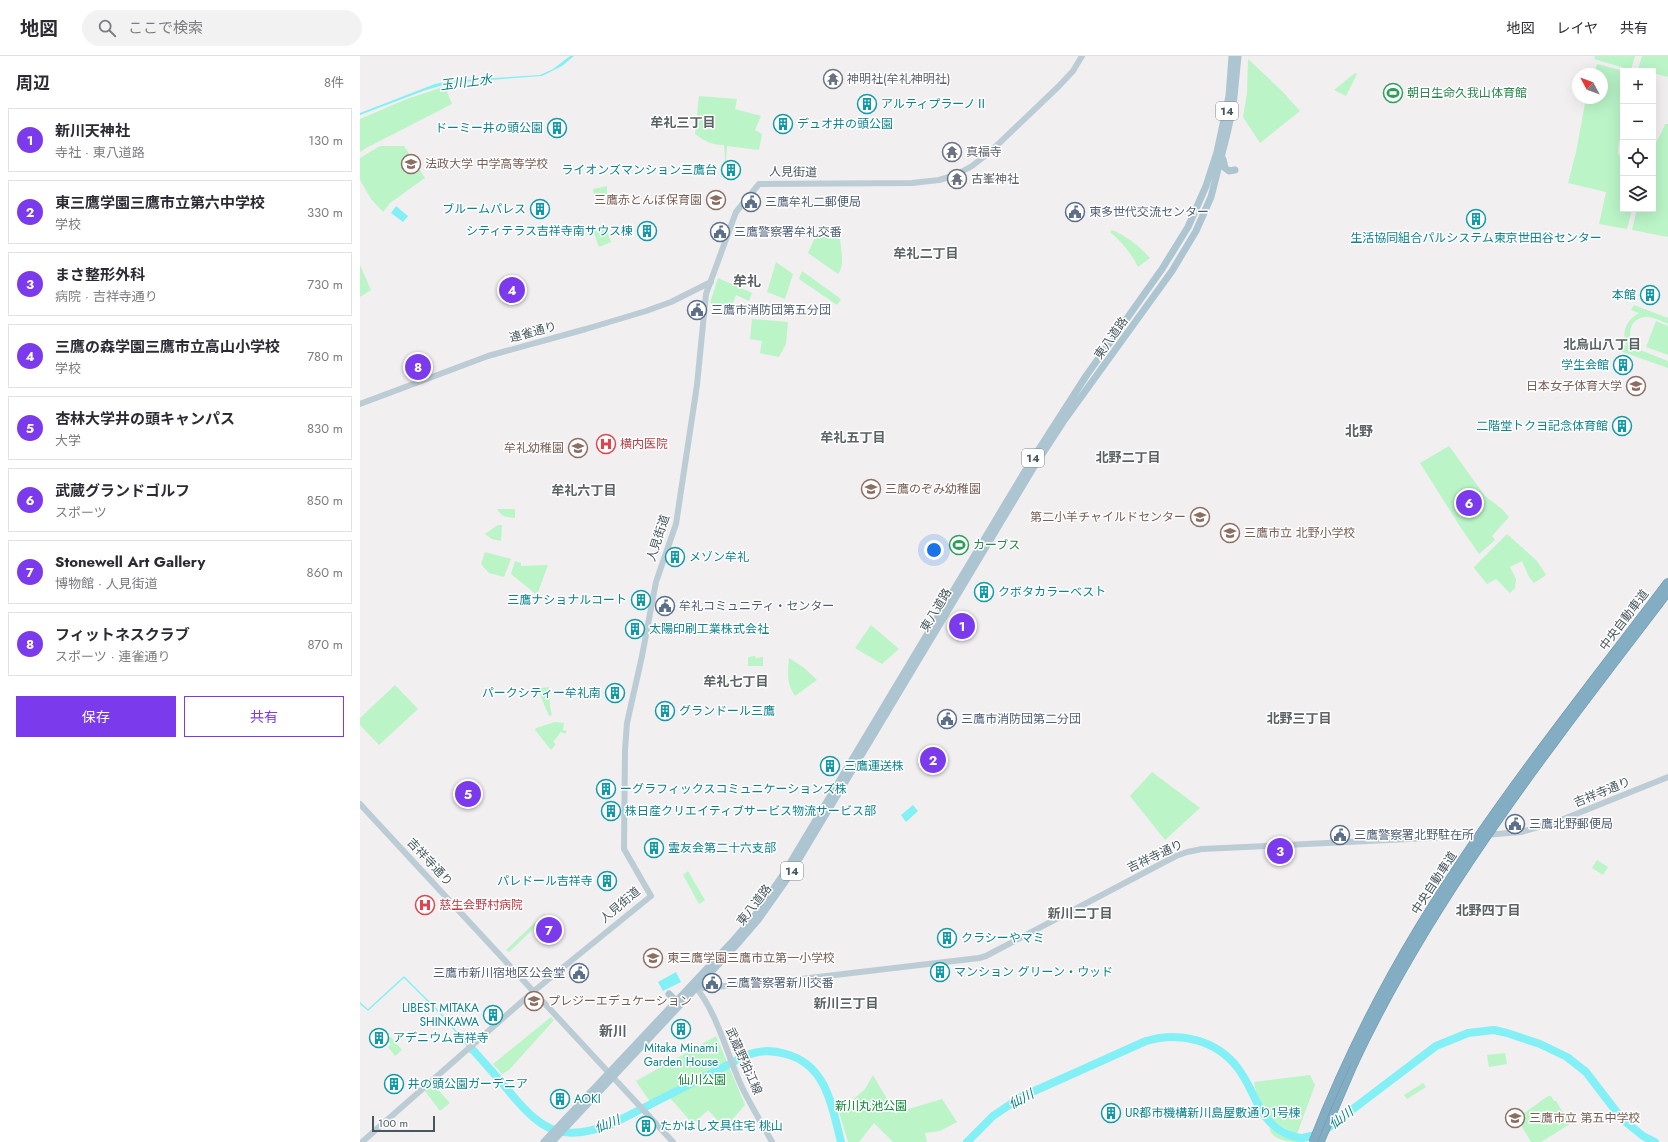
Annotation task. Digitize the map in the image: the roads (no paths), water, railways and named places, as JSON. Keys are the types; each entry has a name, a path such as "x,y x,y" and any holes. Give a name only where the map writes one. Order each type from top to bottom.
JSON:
{"highway":[{"name":"中央自動車道","path":"1313,1142 1337,1084 1372,1013 1401,959 1438,897 1532,762 1668,582"},
{"name":"中央自動車道","path":"1320,1142 1354,1063 1380,1010 1405,965 1466,866 1532,772 1668,592"}],"main road":[{"name":"人見街道","path":"362,1142 534,990 651,896 624,848 626,730 656,582 676,524 697,385 705,304 711,282 736,212 758,184 919,182 938,180 956,175 972,166 990,152 1059,86 1073,70 1082,56"},
{"name":"東八道路","path":"611,1075 673,1004 756,914 783,875 1027,468 1086,376 1178,244 1201,200 1217,152 1229,96 1232,56"},
{"name":"東八道路","path":"554,1135 696,988 758,920 787,879 1035,465 1063,422 1177,264 1196,231 1206,210 1214,187 1233,107 1238,56"},
{"path":"1223,150 1224,167 1230,171 1235,170"},
{"name":"連雀通り","path":"360,404 488,356 592,328 646,311 671,302 711,282"},
{"name":"吉祥寺通り","path":"685,992 696,988 710,989 984,957 1187,852 1202,849 1513,833 1556,822 1668,777"},
{"name":"吉祥寺通り","path":"360,804 534,990 611,1075"},
{"name":"武蔵野狛江線","path":"696,988 701,993 709,1008 744,1091 772,1142"},
{"path":"669,994 674,999 673,1004"},
{"path":"611,1075 673,1142"},
{"name":"14","path":"544,1142 554,1135"},
{"name":"14","path":"552,1142 554,1135"}],"water":[{"path":"570,56 574,56 562,66 542,76 450,83 423,91 360,115 360,113 435,84 449,81 540,75 553,69"},
{"path":"396,206 408,216 403,222 391,213"},
{"path":"665,622 680,623 679,630 664,630"},
{"path":"913,805 918,811 906,822 901,815"},
{"path":"676,972 681,982 663,991 658,982"}],"waterway":[{"name":"仙川","path":"360,1003 368,1010 404,977 444,1017 468,1046"},
{"name":"仙川","path":"967,1142 993,1116 1021,1097 1146,1041 1171,1037 1196,1040 1219,1050 1237,1067 1269,1122 1277,1129 1287,1134 1298,1138 1304,1138 1320,1134 1436,1046 1468,1033 1494,1030 1540,1044 1567,1057 1586,1072 1622,1119 1643,1136 1655,1142"},
{"name":"仙川","path":"470,1048 534,1118 545,1126 568,1133 581,1132 612,1124 752,1053 771,1051 786,1054 811,1067 819,1077 826,1089 841,1142"}],"place":[{"name":"神明社(牟礼神明社)","path":"833,79"},
{"name":"朝日生命久我山体育館","path":"1393,93"},
{"name":"アルティプラーノⅡ","path":"867,104"},
{"name":"デュオ井の頭公園","path":"783,124"},
{"name":"ドーミー井の頭公園","path":"557,128"},
{"name":"真福寺","path":"952,152"},
{"name":"法政大学 中学高等学校","path":"411,164"},
{"name":"ライオンズマンション三鷹台","path":"731,170"},
{"name":"古峯神社","path":"957,179"},
{"name":"三鷹赤とんぼ保育園","path":"716,200"},
{"name":"三鷹牟礼二郵便局","path":"751,202"},
{"name":"ブルームパレス","path":"540,209"},
{"name":"東多世代交流センター","path":"1075,212"},
{"name":"生活協同組合パルシステム東京世田谷センター","path":"1476,219"},
{"name":"シティテラス吉祥寺南サウス棟","path":"647,231"},
{"name":"三鷹警察署牟礼交番","path":"720,232"},
{"name":"三鷹の森学園三鷹市立高山小学校","path":"512,290"},
{"name":"本館","path":"1650,295"},
{"name":"三鷹市消防団第五分団","path":"697,310"},
{"name":"学生会館","path":"1623,365"},
{"name":"フィットネスクラブ","path":"418,367"},
{"name":"日本女子体育大学","path":"1636,386"},
{"name":"二階堂トクヨ記念体育館","path":"1622,426"},
{"name":"横内医院","path":"606,444"},
{"name":"牟礼幼稚園","path":"578,448"},
{"name":"三鷹のぞみ幼稚園","path":"871,489"},
{"name":"武蔵グランドゴルフ","path":"1469,503"},
{"name":"第二小羊チャイルドセンター","path":"1200,517"},
{"name":"三鷹市立 北野小学校","path":"1230,533"},
{"name":"カーブス","path":"959,545"},
{"name":"メゾン牟礼","path":"675,557"},
{"name":"クボタカラーベスト","path":"984,592"},
{"name":"三鷹ナショナルコート","path":"641,600"},
{"name":"牟礼コミュニティ・センター","path":"665,606"},
{"name":"新川天神社","path":"962,626"},
{"name":"太陽印刷工業株式会社","path":"635,629"},
{"name":"パークシティー牟礼南","path":"615,693"},
{"name":"グランドール三鷹","path":"665,711"},
{"name":"三鷹市消防団第二分団","path":"947,719"},
{"name":"東三鷹学園三鷹市立第六中学校","path":"933,760"},
{"name":"三鷹運送株","path":"830,766"},
{"name":"ーグラフィックスコミュニケーションズ株","path":"606,789"},
{"name":"杏林大学井の頭キャンパス","path":"468,794"},
{"name":"株日産クリエイティブサービス物流サービス部","path":"611,811"},
{"name":"三鷹北野郵便局","path":"1515,824"},
{"name":"三鷹警察署北野駐在所","path":"1340,835"},
{"name":"霊友会第二十六支部","path":"654,848"},
{"name":"まさ整形外科","path":"1280,851"},
{"name":"パレドール吉祥寺","path":"607,881"},
{"name":"慈生会野村病院","path":"425,905"},
{"name":"Stonewell Art Gallery","path":"549,930"},
{"name":"クラシーやマミ","path":"947,938"},
{"name":"東三鷹学園三鷹市立第一小学校","path":"653,958"},
{"name":"マンション グリーン・ウッド","path":"940,972"},
{"name":"三鷹市新川宿地区公会堂","path":"579,973"},
{"name":"三鷹警察署新川交番","path":"712,983"},
{"name":"プレジーエデュケーション","path":"534,1001"},
{"name":"LIBEST MITAKA SHINKAWA","path":"493,1015"},
{"name":"Mitaka Minami Garden House","path":"681,1029"},
{"name":"アデニウム吉祥寺","path":"379,1038"},
{"name":"井の頭公園ガーデニア","path":"394,1084"},
{"name":"AOKI","path":"560,1099"},
{"name":"UR都市機構新川島屋敷通り1号棟","path":"1111,1113"},
{"name":"三鷹市立 第五中学校","path":"1515,1118"},
{"name":"たかはし文具住宅 桃山","path":"646,1126"}],"district":[{"name":"牟礼三丁目","path":"683,122"},
{"name":"牟礼二丁目","path":"926,253"},
{"name":"牟礼","path":"747,281"},
{"name":"北烏山八丁目","path":"1602,344"},
{"name":"北野","path":"1359,431"},
{"name":"牟礼五丁目","path":"853,437"},
{"name":"北野二丁目","path":"1128,457"},
{"name":"牟礼六丁目","path":"584,490"},
{"name":"牟礼七丁目","path":"736,681"},
{"name":"北野三丁目","path":"1299,718"},
{"name":"北野四丁目","path":"1488,910"},
{"name":"新川二丁目","path":"1080,913"},
{"name":"新川三丁目","path":"846,1003"},
{"name":"新川","path":"613,1031"}],"water label":[{"name":"玉川上水","path":"466,82"}],"park label":[{"name":"仙川公園","path":"702,1080"},
{"name":"新川丸池公園","path":"871,1106"}]}
